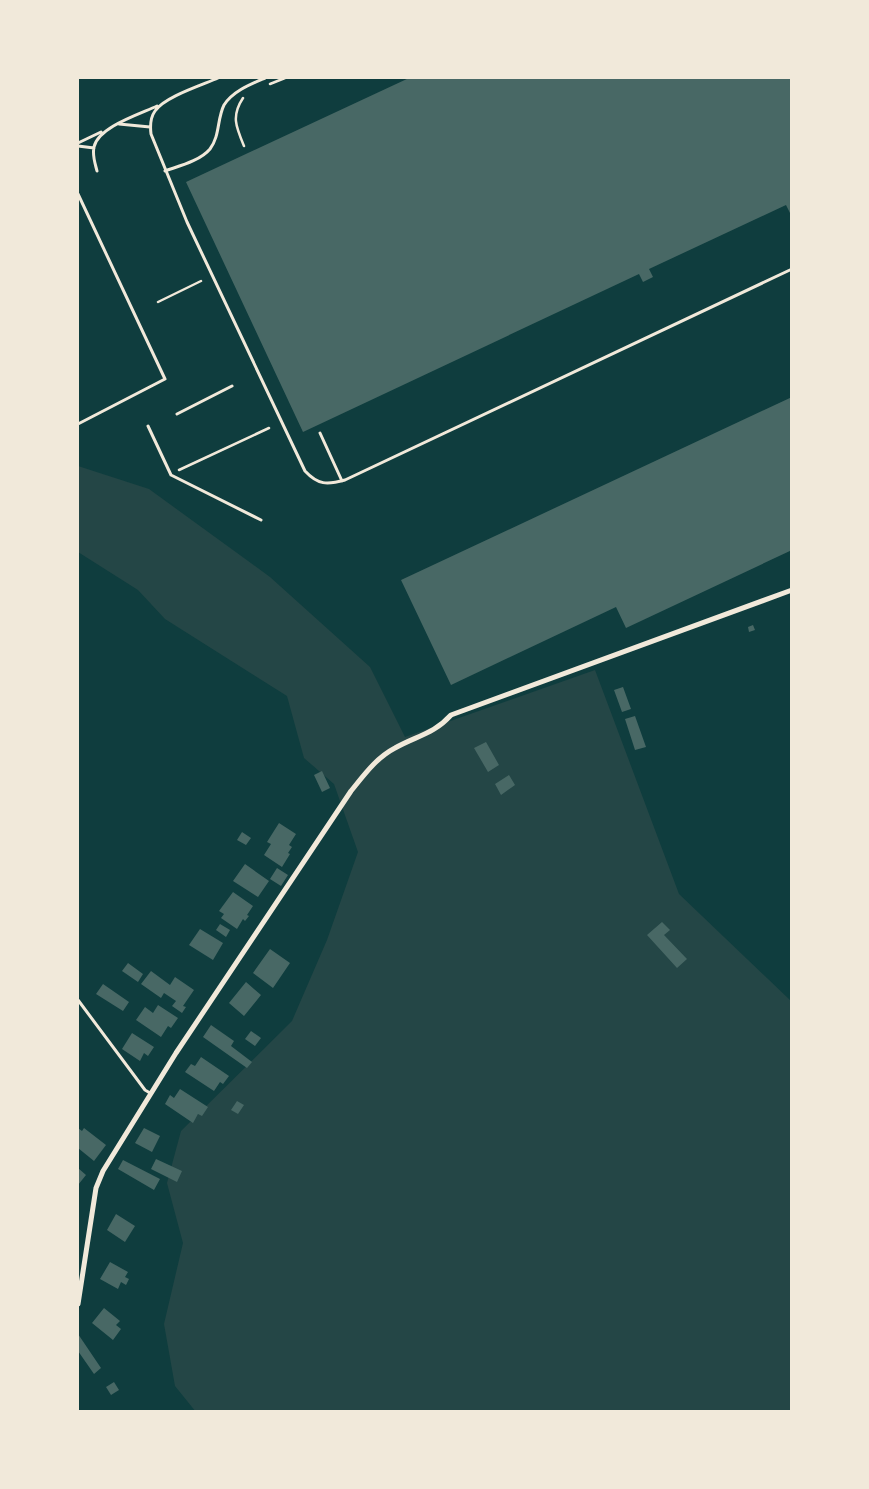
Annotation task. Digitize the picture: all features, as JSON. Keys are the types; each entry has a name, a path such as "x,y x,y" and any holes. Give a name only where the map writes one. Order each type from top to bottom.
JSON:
{"street":[{"path":"78,1304 96,1188 104,1171 150,1093 351,791 371,767 384,755 440,728 451,715 792,590"}],"lane":[{"path":"78,144 218,78"},
{"path":"165,171 200,157 209,150 216,138 224,105 236,93 265,78"},
{"path":"165,102 155,109 150,127 154,146 305,471 322,484 342,481 792,269"},
{"path":"119,124 150,127"},
{"path":"96,171 94,148 96,141 104,131"},
{"path":"78,144 94,148"},
{"path":"78,194 165,379 78,424"},
{"path":"177,414 232,386"},
{"path":"148,426 171,475 262,520"},
{"path":"320,433 342,481"},
{"path":"78,1000 145,1090 150,1093"}],"path":[{"path":"268,85 284,78"},
{"path":"244,96 237,107 234,123 244,146"},
{"path":"158,302 201,281"},
{"path":"177,471 269,428"}],"shaded area":[{"path":"78,466 149,489 270,577 370,667 405,737 595,670 679,894 791,1001 791,1411 196,1412 175,1386 164,1324 183,1243 167,1183 181,1131 292,1021 327,940 358,852 334,784 304,758 287,696 165,619 138,590 78,552"}],"building":[{"path":"409,78 792,78 792,212 790,213 786,205 649,269 653,277 643,282 639,274 303,432 186,182"},
{"path":"792,397 792,550 626,628 616,607 451,685 401,580"},
{"path":"753,625 755,630 749,632 748,627"},
{"path":"623,687 631,709 622,712 614,690"},
{"path":"635,716 646,747 635,750 625,719"},
{"path":"486,742 499,765 488,772 474,748"},
{"path":"322,771 330,788 322,792 314,775"},
{"path":"509,775 515,785 501,795 495,784"},
{"path":"279,823 296,834 289,845 292,847 288,853 290,854 282,867 264,855 271,844 267,842"},
{"path":"242,832 251,838 246,845 237,840"},
{"path":"245,864 269,881 258,897 233,881"},
{"path":"277,868 288,875 281,886 270,879"},
{"path":"233,892 253,906 247,915 249,916 245,921 243,919 237,929 221,918 224,914 219,911"},
{"path":"662,922 670,930 664,935 687,959 677,968 647,935"},
{"path":"220,924 230,930 226,937 216,930"},
{"path":"200,929 223,943 213,960 189,945"},
{"path":"270,949 290,963 273,988 253,973"},
{"path":"128,963 143,974 138,982 122,971"},
{"path":"151,971 170,985 175,977 194,990 183,1006 186,1007 182,1013 172,1006 176,1001 164,993 161,998 141,984"},
{"path":"246,982 261,995 244,1016 229,1003"},
{"path":"103,984 129,1002 123,1011 96,994"},
{"path":"158,1005 178,1018 171,1028 168,1026 161,1037 136,1020 145,1007 153,1013"},
{"path":"211,1025 234,1041 231,1046 252,1062 247,1068 203,1037"},
{"path":"251,1031 261,1038 255,1046 245,1039"},
{"path":"132,1033 154,1047 148,1056 144,1053 140,1061 122,1049"},
{"path":"201,1057 229,1076 223,1084 220,1082 214,1091 185,1072 191,1064 195,1066"},
{"path":"180,1089 208,1107 202,1116 198,1114 193,1123 165,1104 170,1095 174,1098"},
{"path":"237,1101 244,1105 238,1114 231,1110"},
{"path":"78,1128 82,1131 84,1128 106,1145 94,1161 78,1148"},
{"path":"144,1128 160,1136 152,1152 135,1143"},
{"path":"156,1159 182,1171 177,1182 151,1169"},
{"path":"123,1160 160,1179 154,1190 118,1169"},
{"path":"78,1168 86,1175 78,1185"},
{"path":"116,1214 135,1226 125,1242 107,1230"},
{"path":"110,1262 128,1272 125,1277 129,1279 126,1285 121,1282 118,1289 100,1279"},
{"path":"104,1308 120,1321 116,1325 121,1329 113,1340 92,1323"},
{"path":"78,1334 101,1368 94,1374 78,1351"},
{"path":"114,1382 119,1390 111,1395 106,1387"}]}
